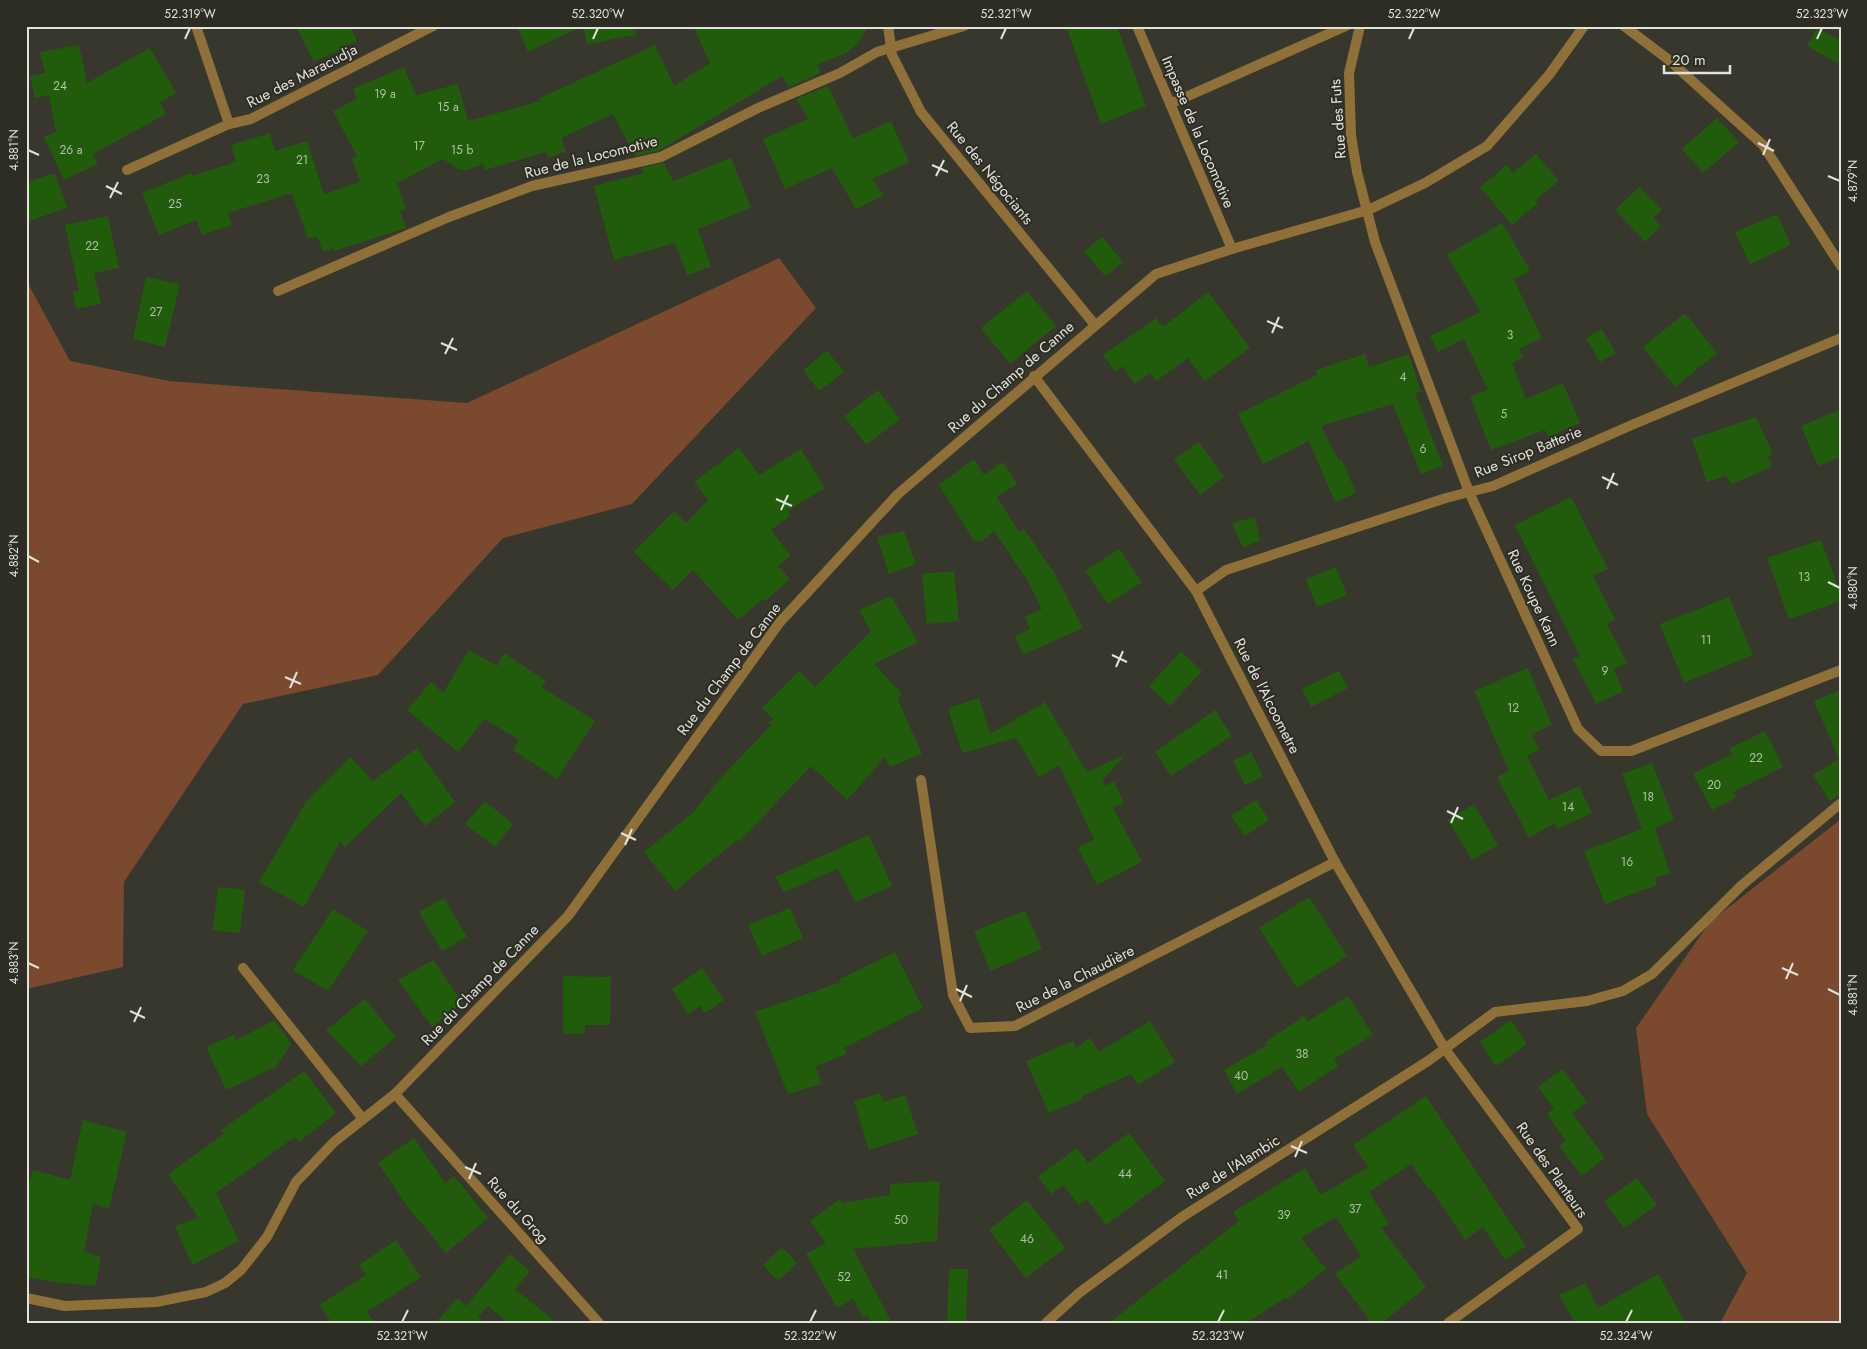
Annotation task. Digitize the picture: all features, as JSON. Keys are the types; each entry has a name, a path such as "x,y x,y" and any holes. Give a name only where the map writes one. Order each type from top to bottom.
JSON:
{"street":[{"path":"196,26 229,124"},
{"name":"Rue des Maracudja","path":"127,170 229,124 251,119 433,26"},
{"name":"Rue des Négociants","path":"888,26 892,56 921,112 1095,325"},
{"name":"Rue de la Locomotive","path":"278,291 440,221 532,186 660,157 758,108 840,73 877,52 964,26"},
{"name":"Impasse de la Locomotive","path":"1138,26 1232,249"},
{"path":"1170,104 1346,26"},
{"name":"Rue des Futs","path":"1360,26 1349,73 1351,135 1357,172 1368,210"},
{"name":"Rue du Champ de Canne","path":"26,1298 65,1306 156,1302 206,1292 225,1283 241,1270 267,1237 296,1182 334,1142 395,1094 568,916 780,622 898,494 1034,376 1156,274 1232,249 1368,210 1426,183 1487,146 1549,75 1584,26"},
{"path":"1624,26 1669,60 1763,145 1841,266"},
{"name":"Rue Koupe Kann","path":"1368,210 1375,242 1469,492 1578,728 1601,750 1630,751 1841,670"},
{"name":"Rue Sirop Batterie","path":"1196,591 1226,570 1493,486 1634,424 1841,338"},
{"name":"Rue de l'Alcoometre","path":"1034,376 1196,591 1335,862 1445,1049"},
{"name":"Rue de la Chaudière","path":"921,780 953,995 970,1028 1015,1026 1335,862"},
{"name":"Rue de l'Alambic","path":"1046,1323 1079,1293 1182,1217 1445,1049 1495,1012 1587,1001 1623,990 1652,974 1742,885 1841,803"},
{"path":"243,968 363,1119"},
{"name":"Rue des Planteurs","path":"1445,1049 1578,1229 1448,1323"},
{"name":"Rue du Grog","path":"395,1094 598,1323"}],"shaded area":[{"path":"779,258 816,308 632,504 503,538 378,675 243,704 124,882 123,967 26,989 26,280 70,361 169,381 467,403"},
{"path":"1841,819 1841,1323 1720,1323 1747,1273 1647,1114 1636,1028 1710,922"}],"building":[{"path":"296,26 350,26 357,41 314,62"},
{"path":"517,26 583,26 528,52"},
{"path":"583,26 635,26 636,35 587,44"},
{"path":"693,26 869,26 859,42 846,53 817,65 821,73 789,87 782,76 658,151 635,156 613,114 561,138 566,151 548,158 546,152 485,170 483,164 467,170 458,169 443,159 397,183 406,209 400,211 406,228 334,251 333,248 323,252 317,236 308,239 292,193 228,213 232,225 202,235 196,220 159,235 142,193 191,173 192,176 236,162 231,145 270,133 275,151 307,141 324,194 360,182 352,158 357,156 333,111 357,99 353,89 404,67 416,95 458,84 468,121 541,101 540,98 655,45 674,86 710,63"},
{"path":"1066,26 1117,26 1146,106 1101,124"},
{"path":"1817,28 1841,41 1841,65 1807,46"},
{"path":"79,45 87,83 150,48 176,93 160,102 166,114 93,154 98,164 64,180 44,137 56,132 49,95 35,98 30,76 45,73 40,52"},
{"path":"828,86 853,138 891,121 909,162 872,179 884,195 856,209 832,168 785,189 763,139 808,119 796,99"},
{"path":"1717,118 1739,142 1703,173 1682,149"},
{"path":"1536,154 1559,181 1536,200 1538,203 1512,225 1480,187 1507,165 1513,173"},
{"path":"731,158 751,208 698,229 711,267 687,275 675,243 614,260 594,186 644,173 641,168 664,163 673,181"},
{"path":"55,173 67,208 26,222 26,182"},
{"path":"1639,187 1662,210 1653,218 1661,226 1645,242 1615,210"},
{"path":"1777,214 1791,245 1750,264 1735,232"},
{"path":"108,216 119,268 94,273 101,304 76,309 73,292 79,290 65,225"},
{"path":"1502,223 1530,270 1514,280 1542,338 1519,349 1523,357 1512,363 1526,399 1563,383 1580,423 1548,437 1545,430 1491,450 1470,396 1488,390 1464,339 1438,352 1430,336 1481,312 1447,255"},
{"path":"1102,237 1123,262 1105,276 1084,251"},
{"path":"146,277 180,284 165,347 133,339"},
{"path":"1027,291 1056,326 1010,364 981,328"},
{"path":"1208,292 1250,348 1205,381 1188,358 1156,381 1150,373 1134,384 1123,366 1115,372 1103,355 1156,318 1163,327"},
{"path":"1685,313 1717,353 1675,387 1643,347"},
{"path":"1602,329 1616,353 1600,362 1586,338"},
{"path":"827,351 844,372 819,391 803,370"},
{"path":"1365,354 1369,367 1409,354 1421,392 1415,393 1443,466 1421,474 1393,404 1321,426 1339,461 1342,460 1356,493 1335,502 1309,441 1263,464 1238,414 1317,375 1316,370"},
{"path":"878,390 900,419 866,445 844,416"},
{"path":"1841,409 1841,457 1818,466 1801,426"},
{"path":"1756,417 1773,454 1768,457 1772,467 1732,484 1725,476 1707,482 1692,439"},
{"path":"1199,442 1224,477 1200,495 1174,459"},
{"path":"739,448 759,475 801,449 825,488 787,511 791,515 771,530 791,556 778,566 790,579 765,601 763,599 738,620 693,570 673,590 634,552 674,511 686,523 708,500 694,482"},
{"path":"974,459 984,475 1003,462 1017,484 997,497 1019,532 1024,529 1055,574 1083,628 1023,655 1015,636 1030,629 1025,617 1042,609 1027,580 994,531 982,541 974,541 939,485"},
{"path":"1571,497 1608,569 1593,576 1615,620 1607,624 1627,663 1614,669 1623,691 1596,704 1573,659 1580,656 1515,525"},
{"path":"1255,517 1260,540 1243,548 1232,523"},
{"path":"904,531 916,564 889,574 877,537"},
{"path":"1821,540 1841,595 1841,601 1789,619 1767,558"},
{"path":"1119,549 1142,582 1108,604 1085,571"},
{"path":"1336,567 1347,595 1317,607 1306,579"},
{"path":"954,571 959,621 927,624 922,574"},
{"path":"891,596 918,642 874,664 902,694 897,698 922,754 890,767 885,757 847,800 811,766 739,842 737,840 675,891 644,852 694,812 719,780 771,725 768,723 773,719 762,708 799,671 815,687 871,631 859,610"},
{"path":"1729,597 1753,655 1684,683 1660,624"},
{"path":"469,650 497,666 504,653 546,681 542,687 595,721 557,779 513,750 519,740 485,719 458,752 407,710 431,682 443,693"},
{"path":"1181,651 1202,671 1170,706 1149,686"},
{"path":"1528,668 1552,725 1532,734 1539,750 1527,756 1549,800 1579,786 1592,813 1558,829 1555,823 1529,838 1497,777 1509,771 1474,691"},
{"path":"1339,671 1348,688 1311,707 1302,689"},
{"path":"1841,690 1841,794 1830,801 1813,775 1839,759 1814,701"},
{"path":"979,698 990,734 1045,702 1087,772 1126,754 1102,781 1106,786 1114,781 1124,803 1113,808 1142,862 1097,885 1078,848 1094,839 1059,765 1039,777 1016,738 962,753 948,708"},
{"path":"1215,710 1232,736 1171,776 1155,752"},
{"path":"1765,731 1783,767 1733,792 1736,798 1712,810 1693,774 1732,754 1729,749"},
{"path":"417,748 455,802 425,826 401,793 345,847 340,842 304,907 259,882 306,802 350,757 373,781"},
{"path":"1251,752 1263,776 1245,785 1233,761"},
{"path":"1652,763 1674,820 1655,828 1670,873 1655,878 1657,885 1605,904 1584,851 1642,829 1622,774"},
{"path":"1256,800 1269,820 1245,836 1231,816"},
{"path":"485,801 513,824 495,847 465,824"},
{"path":"1474,804 1498,845 1472,860 1448,820"},
{"path":"869,835 892,886 855,902 838,869 784,892 775,877"},
{"path":"218,887 245,890 240,933 213,930"},
{"path":"1309,897 1347,956 1297,988 1259,928"},
{"path":"444,898 467,937 442,951 419,912"},
{"path":"790,908 803,938 762,956 748,925"},
{"path":"333,909 368,931 328,991 293,970"},
{"path":"1025,911 1042,949 990,971 974,931"},
{"path":"895,952 923,1008 844,1048 847,1054 816,1066 821,1084 788,1094 755,1012 841,982 840,979"},
{"path":"433,960 463,1003 432,1027 398,980"},
{"path":"702,968 724,1000 705,1013 700,1006 688,1014 672,989"},
{"path":"563,976 611,977 610,1025 585,1025 585,1034 563,1034"},
{"path":"1348,996 1373,1035 1334,1059 1338,1066 1299,1092 1282,1067 1237,1094 1224,1070 1267,1045 1265,1042 1304,1016 1308,1021"},
{"path":"365,999 396,1037 361,1066 326,1030"},
{"path":"275,1020 291,1044 276,1067 226,1090 206,1047 234,1035 236,1040"},
{"path":"1511,1020 1527,1044 1496,1066 1480,1042"},
{"path":"1150,1021 1175,1062 1138,1085 1131,1074 1082,1096 1083,1099 1049,1113 1026,1061 1073,1041 1076,1048 1090,1038 1099,1052"},
{"path":"1562,1069 1587,1102 1572,1113 1605,1158 1582,1176 1559,1146 1566,1141 1547,1114 1554,1109 1538,1087"},
{"path":"304,1071 336,1113 299,1142 295,1137 216,1193 239,1241 192,1265 175,1226 199,1218 168,1174 224,1134 221,1130"},
{"path":"880,1093 883,1102 905,1095 918,1134 869,1150 854,1101"},
{"path":"1426,1096 1526,1246 1505,1260 1483,1227 1465,1240 1430,1188 1428,1189 1411,1164 1369,1192 1389,1224 1381,1228 1426,1287 1382,1323 1372,1323 1335,1274 1361,1256 1336,1217 1301,1238 1326,1269 1286,1300 1285,1298 1247,1323 1109,1323 1239,1221 1233,1212 1305,1168 1321,1195 1368,1167 1353,1145"},
{"path":"83,1120 127,1132 109,1209 93,1204 84,1252 101,1256 96,1286 26,1277 26,1195 33,1170 70,1180"},
{"path":"1129,1133 1165,1181 1106,1225 1087,1199 1079,1205 1063,1185 1051,1194 1038,1177 1077,1148 1088,1163"},
{"path":"414,1138 445,1183 454,1176 488,1218 446,1253 407,1206 378,1163"},
{"path":"1637,1178 1657,1205 1624,1228 1604,1201"},
{"path":"940,1181 937,1241 853,1249 892,1323 871,1323 867,1315 863,1317 853,1299 837,1308 806,1254 826,1243 810,1221 840,1199 842,1203 890,1195 890,1184"},
{"path":"1027,1200 1065,1248 1026,1278 989,1230"},
{"path":"396,1240 421,1277 367,1312 375,1323 332,1323 319,1305 366,1275 359,1265"},
{"path":"782,1247 797,1263 778,1281 763,1265"},
{"path":"510,1254 530,1271 515,1289 557,1323 509,1323 488,1306 478,1317 484,1323 435,1323 458,1298 466,1306"},
{"path":"949,1269 968,1269 966,1323 947,1323"},
{"path":"1658,1274 1686,1323 1570,1323 1574,1321 1559,1295 1586,1283 1598,1308"}]}
